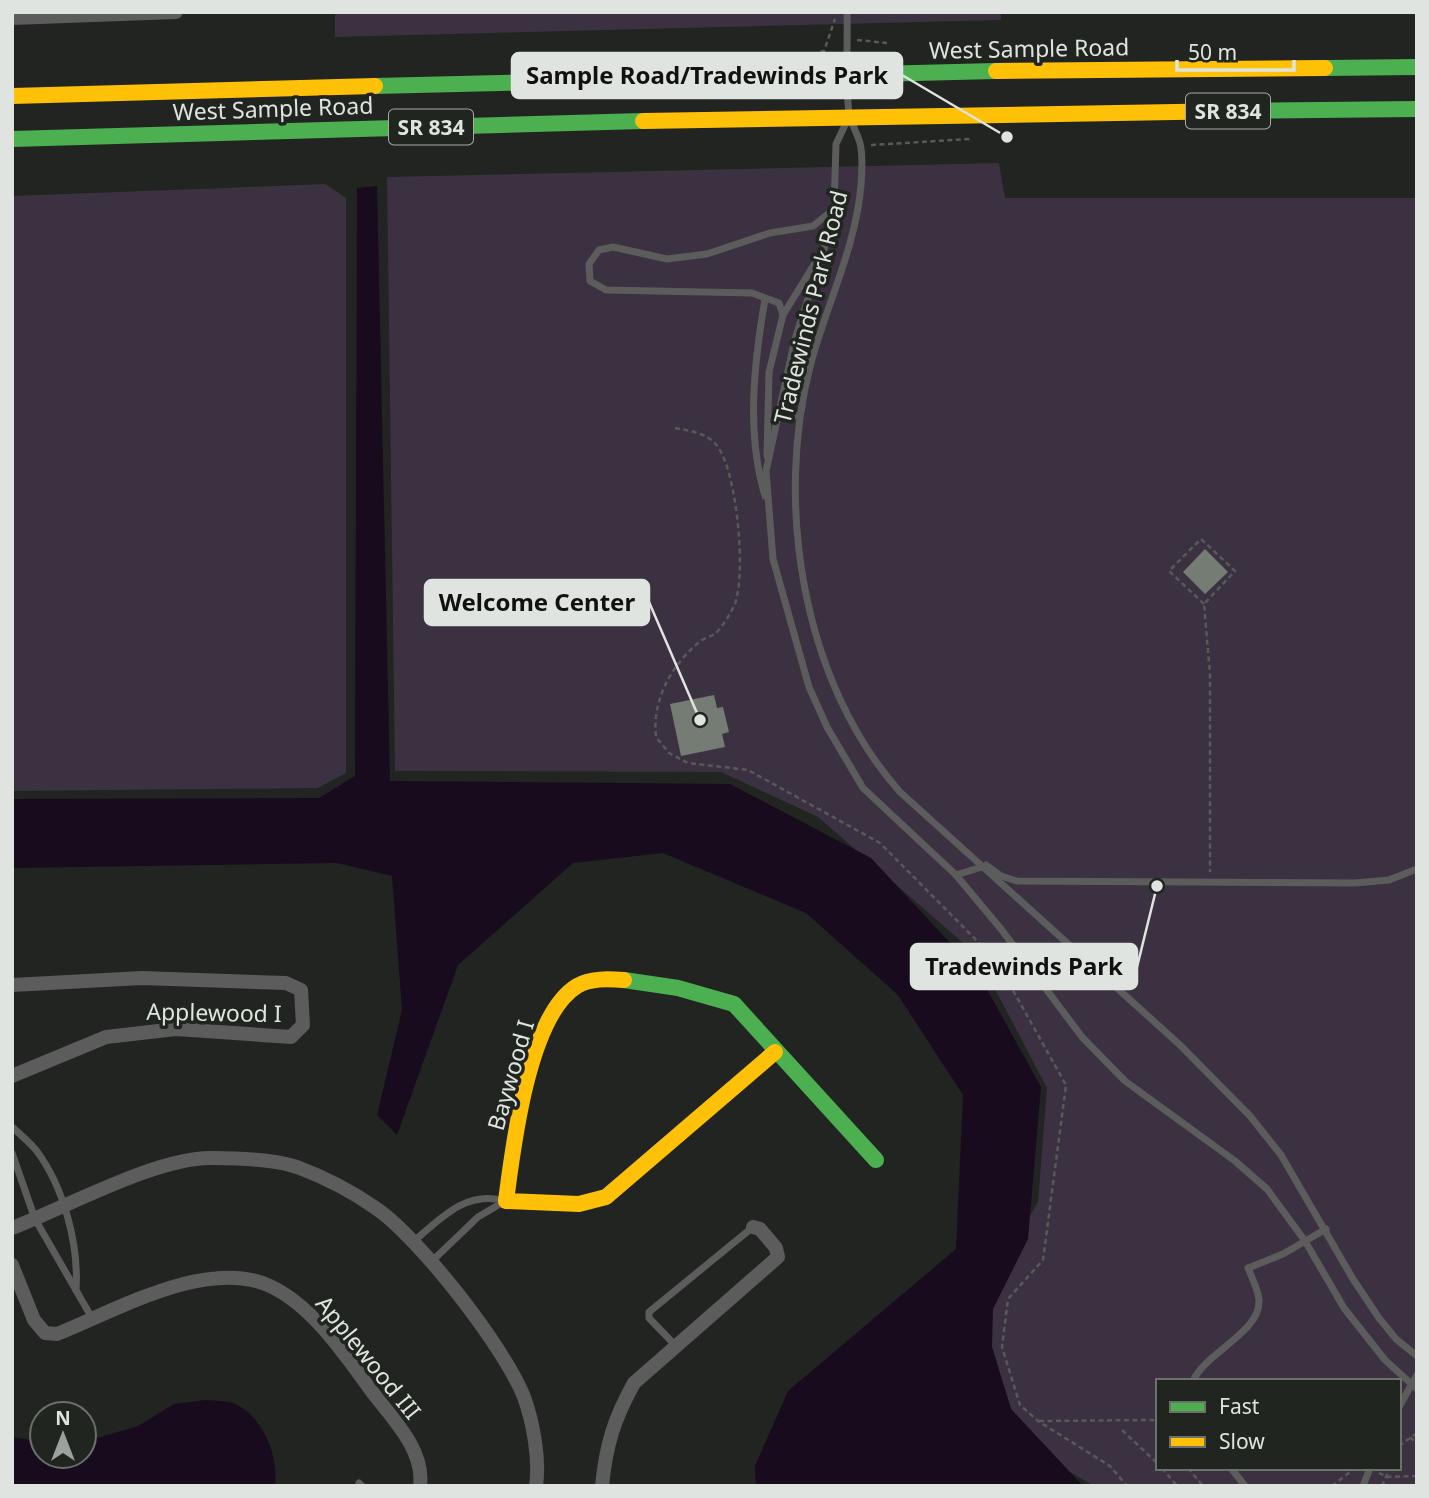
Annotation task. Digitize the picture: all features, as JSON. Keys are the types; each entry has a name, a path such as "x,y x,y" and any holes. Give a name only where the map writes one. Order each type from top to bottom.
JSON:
{"main road":[{"name":"West Sample Road","path":"12,96 848,73 1417,67"},
{"name":"West Sample Road","path":"12,139 849,115 1417,108"},
{"name":"Baywood I","path":"506,1201 514,1140 540,1038 556,1004 578,986 600,978 710,995 734,1004 876,1160"},
{"path":"506,1201 579,1204 606,1198 775,1052"}],"street":[{"path":"12,19 176,12"},
{"name":"Applewood I","path":"12,985 142,978 286,983 301,990 303,1024 291,1037 176,1030 106,1037 12,1076"},
{"path":"12,1228 167,1164 209,1158 295,1166 333,1184 378,1210 412,1243 431,1263 500,1352 524,1397 534,1443 536,1486"},
{"path":"602,1486 606,1444 619,1410 634,1383 778,1257 776,1248 761,1228 753,1227"},
{"name":"Applewood III","path":"12,1265 34,1320 45,1333 57,1334 168,1288 236,1277 270,1286 301,1306 354,1366 409,1443 420,1464 420,1486"}],"lane":[{"path":"847,12 849,115"},
{"name":"Tradewinds Park Road","path":"766,471 796,339 834,209 836,144 849,115"},
{"name":"Tradewinds Park Road","path":"849,115 860,144 862,183 854,229 828,305 798,416 793,466 796,536 810,608 829,671 868,751 885,775 982,867 1180,1045 1250,1116 1281,1155 1353,1279 1380,1318 1396,1339 1417,1356"},
{"path":"783,315 779,303 752,293 606,290 590,281 589,264 599,250 613,247 667,259 707,254 770,233 813,226 834,209"},
{"name":"Tradewinds Park Road","path":"824,249 783,315 769,372 766,471 773,559 810,687 827,727 863,788 956,875 1001,929 1082,1037 1125,1081 1235,1161 1267,1189 1305,1241 1344,1308 1385,1360 1413,1387"},
{"path":"765,299 757,346 754,461 769,511"},
{"path":"778,414 798,416"},
{"name":"Tradewinds Park Road","path":"963,849 1001,876 1017,881 1355,883 1389,880 1417,869"},
{"path":"956,875 982,867"},
{"path":"12,1127 36,1150 64,1207 78,1265 76,1291"},
{"path":"12,1153 35,1219 93,1320"},
{"path":"412,1243 454,1207 491,1197 506,1201"},
{"path":"431,1263 478,1217 506,1201"},
{"path":"675,1345 649,1318 649,1312 753,1227"},
{"path":"1194,1379 1198,1370 1247,1328 1255,1315 1259,1297 1248,1268 1326,1229"},
{"path":"1401,1404 1413,1387 1417,1375"},
{"path":"1233,1470 1245,1486"}],"path":[{"path":"809,55 824,51 833,32 835,12"},
{"path":"863,40 887,43"},
{"path":"871,145 970,139"},
{"path":"675,428 706,437 718,447 726,465 739,559 737,597 716,633 698,642 666,680 661,692 656,737 668,753 688,763 748,770 880,843 996,960 1066,1085 1043,1260 1008,1299 1002,1347 1020,1405 1038,1421 1110,1466 1127,1486"},
{"path":"1204,604 1235,571 1201,539 1169,571 1204,604 1210,674 1210,882"},
{"path":"1038,1421 1153,1420 1156,1424"},
{"path":"1122,1430 1156,1462"},
{"path":"1401,1444 1417,1433"},
{"path":"1410,1437 1417,1444"},
{"path":"1164,1470 1177,1486"},
{"path":"1190,1470 1203,1486"},
{"path":"1332,1486 1352,1470"},
{"path":"1374,1470 1387,1477 1417,1476"},
{"path":"1382,1486 1389,1470"}],"shaded area":[{"path":"335,12 1001,12 1001,20 335,37"},
{"path":"999,163 1005,198 1417,198 1417,1486 1094,1486 1051,1461 1011,1409 992,1347 987,1314 1003,1262 1038,1202 1047,1088 977,955 818,817 721,772 395,771 387,177"},
{"path":"325,184 346,198 346,773 318,788 12,791 12,196"},
{"path":"377,186 390,781 730,784 871,858 978,973 1041,1087 1028,1239 993,1309 992,1347 1011,1409 1083,1486 756,1486 755,1466 788,1391 956,1249 963,1095 898,995 806,913 663,853 573,863 458,965 397,1135 377,1115 402,1010 392,876 337,863 12,868 12,799 319,798 355,776 357,188"},
{"path":"205,1400 226,1401 247,1411 268,1440 275,1463 275,1486 12,1486 12,1437 28,1440 28,1470 98,1470 98,1438 138,1426 174,1404"}],"building":[{"path":"1205,549 1228,572 1205,594 1183,572"},
{"path":"714,695 717,708 723,707 729,732 722,734 725,747 681,756 670,704"}],"traffic: fast":[{"path":"1325,68 1417,67"},
{"path":"375,86 996,71"},
{"path":"1233,111 1417,109"},
{"path":"12,139 643,121"},
{"path":"624,980 678,988 734,1004 876,1160"}],"traffic: slow":[{"path":"996,71 1325,68"},
{"path":"12,96 375,86"},
{"path":"643,121 1233,111"},
{"path":"624,980 606,979 582,983 560,1002 546,1025 526,1084 506,1201 579,1204 606,1197 775,1052"}],"place":[{"name":"Sample Road/Tradewinds Park","path":"1007,137"},
{"name":"Welcome Center","path":"700,720"},
{"name":"Tradewinds Park","path":"1157,886"}]}
